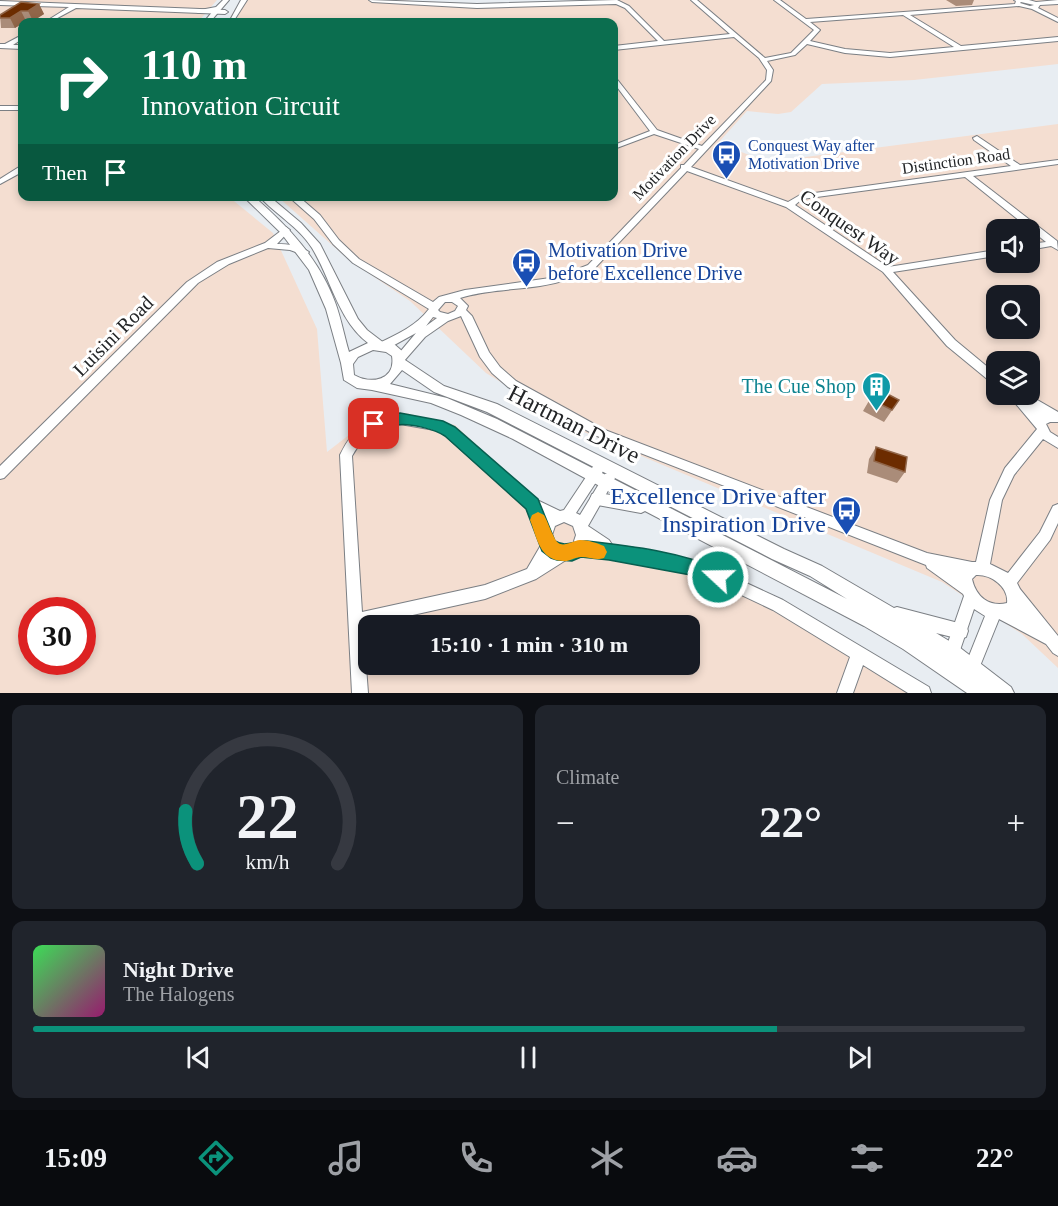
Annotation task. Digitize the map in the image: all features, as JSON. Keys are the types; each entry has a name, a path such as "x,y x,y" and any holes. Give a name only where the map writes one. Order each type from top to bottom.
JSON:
{"main road":[{"path":"211,18 235,0"},
{"path":"204,18 202,13 222,8"},
{"path":"253,201 286,230 304,253 326,293 347,363 346,372 352,380 370,385 387,380 399,369 400,360 397,352 381,346 357,327 316,246 297,225 269,201"},
{"path":"347,363 359,350 381,346"},
{"name":"Hartman Drive","path":"400,360 440,389 492,408 604,473 660,511 949,660"},
{"name":"Hartman Drive","path":"370,385 465,410 816,571 884,611 970,675 1005,693"},
{"path":"597,499 618,501 660,511"},
{"path":"884,611 960,631"},
{"name":"Hartman Drive","path":"970,675 982,693"}],"street":[{"path":"233,18 244,0"},
{"path":"372,0 477,6 617,2 627,7 663,43"},
{"path":"694,0 763,59 786,56 798,51 817,30 777,0"},
{"path":"806,21 905,14 1018,2 1034,6 1058,20"},
{"path":"1034,6 1058,2"},
{"path":"0,4 202,13"},
{"path":"54,18 75,6"},
{"path":"905,14 961,49"},
{"path":"618,48 735,35"},
{"path":"3,46 18,39"},
{"path":"807,42 845,51 890,57 1058,39"},
{"path":"3,46 18,47"},
{"name":"Motivation Drive","path":"445,298 466,292 562,278 578,274 591,267 769,80 770,70 763,59"},
{"path":"618,84 654,132 702,148"},
{"path":"0,109 18,110"},
{"path":"618,146 654,132"},
{"path":"977,138 1018,167"},
{"name":"Distinction Road","path":"789,205 800,197 1058,162"},
{"name":"Conquest Way","path":"684,167 789,205 886,270 951,343 986,372"},
{"path":"0,182 18,171"},
{"path":"967,175 1056,245"},
{"path":"298,201 317,217 350,256 434,309 438,315 466,325 473,332"},
{"name":"Luisini Road","path":"0,474 190,284 207,271 267,247 286,230"},
{"path":"1040,247 1056,245"},
{"name":"Luisini Road","path":"267,247 291,247 304,253"},
{"path":"886,270 986,255"},
{"name":"Motivation Drive","path":"447,318 462,310 474,296 495,288"},
{"path":"410,293 459,301 473,332 496,370 512,384 601,433 927,559 996,573 1011,587 1055,645"},
{"path":"381,346 417,328 445,298"},
{"path":"400,360 421,334 447,318"},
{"path":"1024,405 1041,427 1058,443"},
{"path":"1035,405 1056,417"},
{"path":"949,660 960,631 968,593 964,578 977,569 996,500 1010,472 1047,417 1056,417"},
{"path":"360,693 346,455 359,434 374,424 400,419 443,427 532,504 564,517 582,528 604,544 609,552"},
{"path":"579,548 583,543 582,528 597,499 604,473"},
{"path":"544,531 549,523 564,517 604,473"},
{"path":"532,504 548,546 564,554"},
{"path":"1011,587 1045,536 1058,510"},
{"path":"531,574 548,546"},
{"path":"355,621 485,592 531,574 564,554 579,548 698,568 778,605 923,693"},
{"path":"927,559 983,608 999,613 1055,645"},
{"path":"999,613 1014,609 1016,604 1011,587"},
{"path":"970,675 999,613"},
{"path":"845,693 859,654"}],"shaded area":[{"path":"0,0 217,0 201,18 18,18 18,201 234,201 273,233 317,329 327,452 367,421 406,413 455,425 542,506 622,553 694,564 915,693 0,693"},
{"path":"241,0 392,0 481,4 623,0 1058,0 1058,64 914,80 822,84 791,112 778,114 747,111 718,143 767,162 1058,124 1058,668 1022,634 942,582 577,429 486,373 410,301 349,260 283,201 618,201 618,18 230,18"}],"building":[{"path":"21,2 39,4 10,18 0,18 0,15"},
{"path":"878,389 899,400 892,410 870,399"},
{"path":"876,447 907,457 905,472 874,461"}],"slow traffic":[{"path":"538,520 544,531 544,539 553,550 564,554 579,548 598,552"}],"place":[{"name":"Conquest Way after Motivation Drive","path":"727,180"},
{"name":"Motivation Drive before Excellence Drive","path":"527,288"},
{"name":"The Cue Shop","path":"877,412"},
{"name":"Excellence Drive after Inspiration Drive","path":"847,536"}],"route":[{"path":"374,424 400,419 443,427 450,431 532,504 544,531 544,539 548,546 557,552 564,554 579,548 609,552 698,568 718,577"}]}
